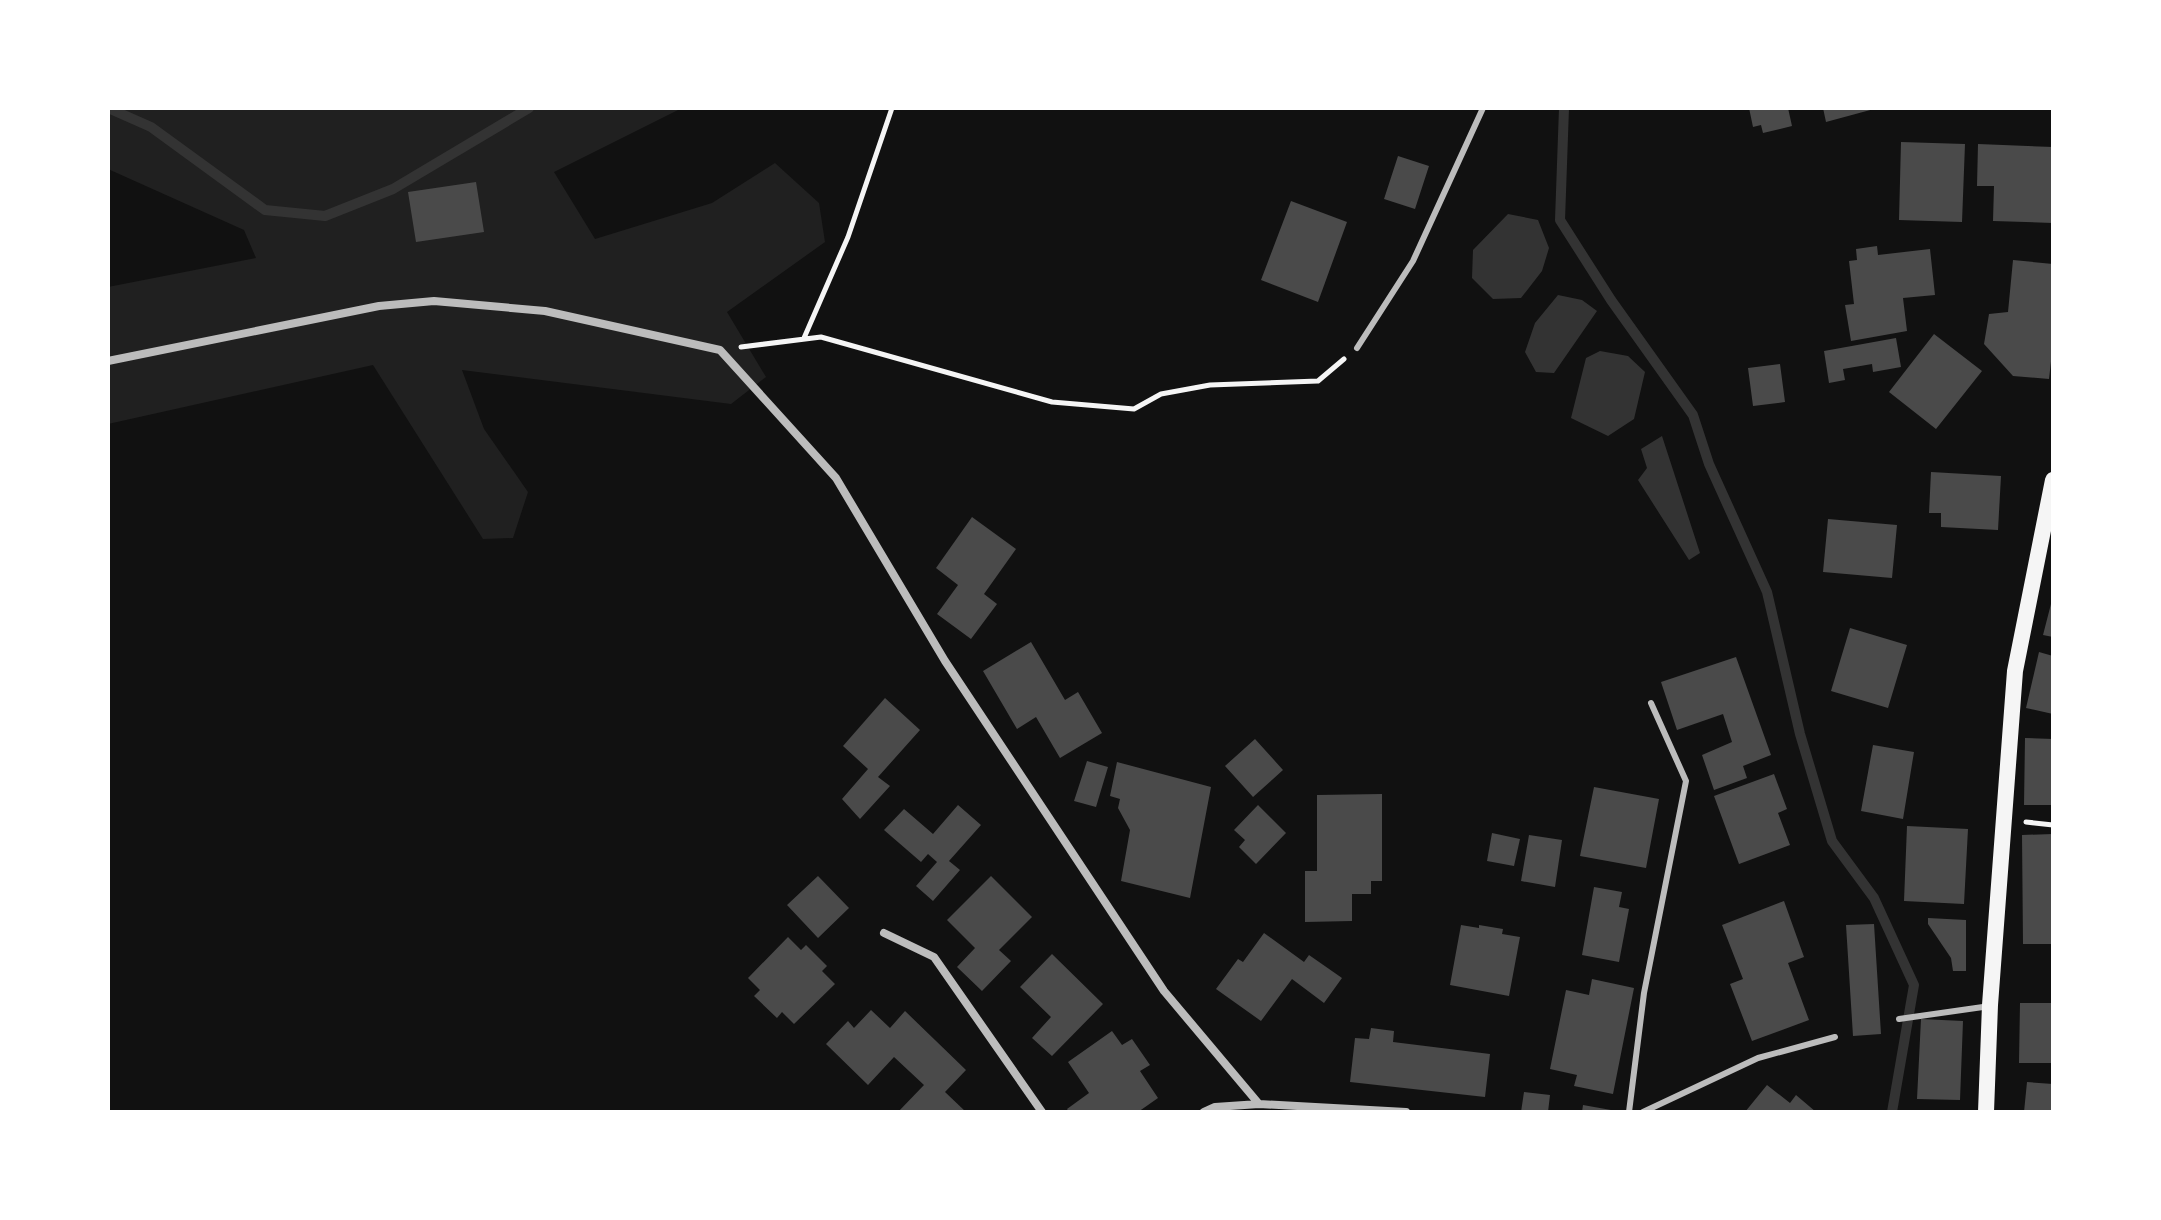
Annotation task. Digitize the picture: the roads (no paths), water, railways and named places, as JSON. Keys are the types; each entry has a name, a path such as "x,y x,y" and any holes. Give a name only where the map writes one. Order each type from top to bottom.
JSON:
{"main road":[{"path":"1986,1112 1990,1005 2015,671 2053,480"}],"street":[{"path":"108,361 379,306 434,301 545,311 720,350 836,478 945,661 1164,991 1259,1104"},
{"path":"884,933 934,957 1042,1112"},
{"path":"1204,1112 1215,1107 1259,1104 1406,1112"}],"lane":[{"path":"1357,348 1413,261 1483,108"},
{"path":"1629,1112 1644,993 1686,781 1651,703"},
{"path":"1899,1019 1990,1005"},
{"path":"1643,1112 1758,1058 1835,1037"}],"waterway":[{"path":"108,108 151,127 265,210 325,216 393,189 529,108"},
{"path":"1564,108 1560,220 1611,300 1693,415 1709,464 1767,592 1800,734 1832,841 1874,898 1914,985 1892,1112"}]}
